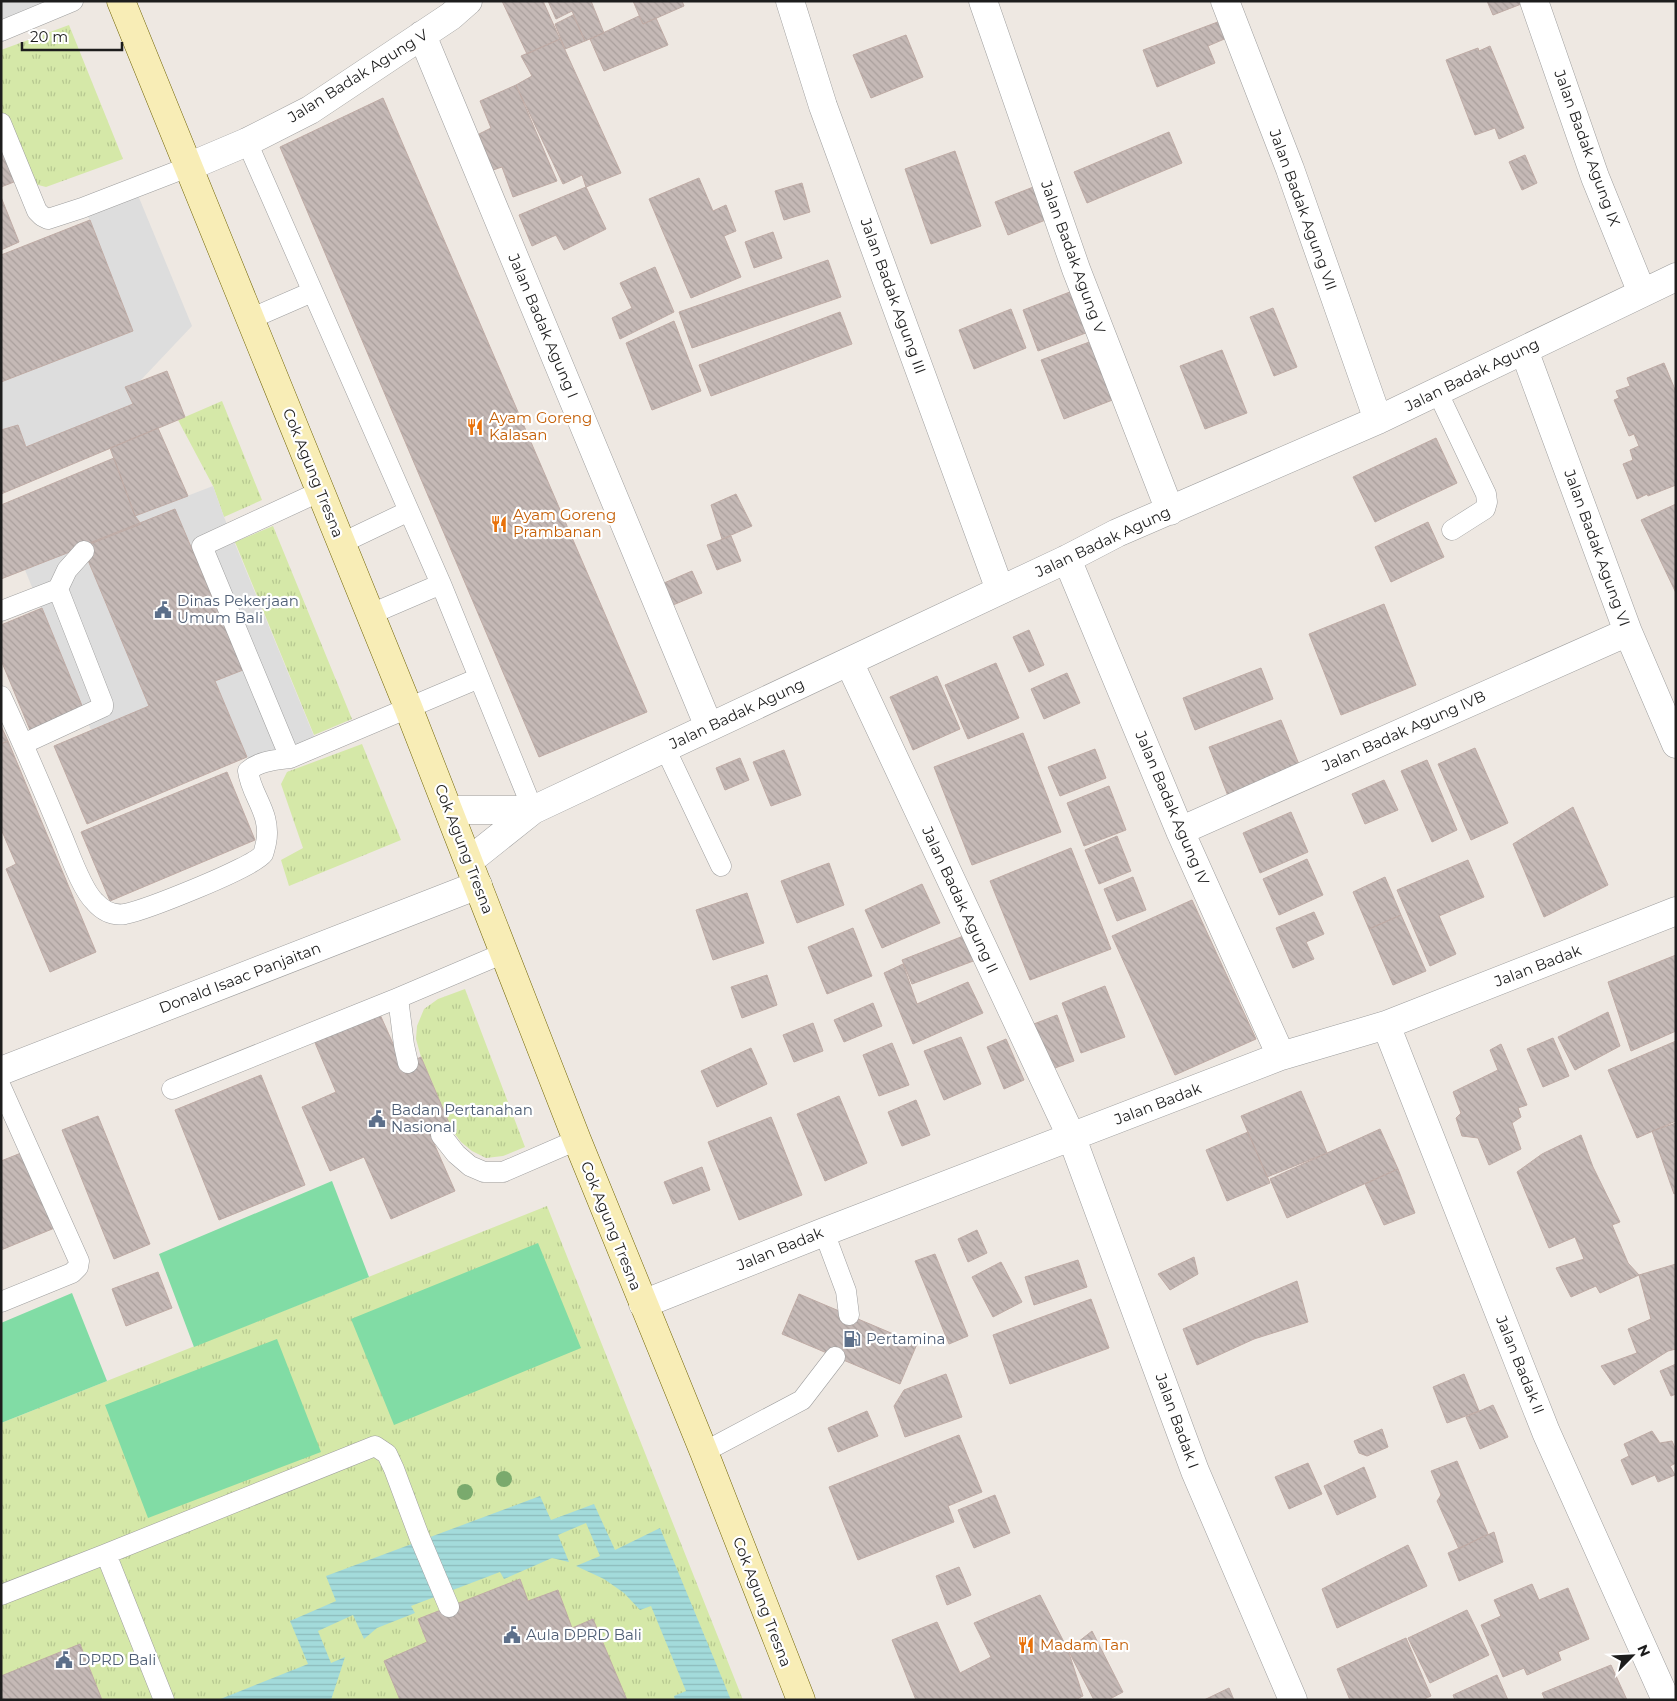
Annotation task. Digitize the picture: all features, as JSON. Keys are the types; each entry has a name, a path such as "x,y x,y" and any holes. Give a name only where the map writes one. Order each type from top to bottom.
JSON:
{"main road":[{"name":"Cok Agung Tresna","path":"121,1 371,614 474,873 576,1140 704,1452 801,1700"}],"street":[{"name":"Jalan Badak Agung V","path":"188,167 247,142 310,110 451,16 468,1"},
{"name":"Jalan Badak Agung III","path":"790,1 823,106 1000,590"},
{"name":"Jalan Badak Agung V","path":"983,1 1076,269 1170,511"},
{"name":"Jalan Badak Agung VII","path":"1224,1 1290,169 1378,420"},
{"name":"Jalan Badak Agung IX","path":"1534,1 1595,177 1642,293"},
{"name":"Jalan Badak Agung I","path":"422,36 709,727"},
{"name":"Jalan Badak Agung","path":"474,873 533,810 1067,559 1117,533 1378,420 1676,277"},
{"name":"Jalan Badak Agung VI","path":"1524,350 1628,632 1676,744"},
{"name":"Jalan Badak Agung IV","path":"1067,559 1180,830 1281,1056"},
{"name":"Jalan Badak Agung IVB","path":"1180,830 1628,632"},
{"name":"Jalan Badak Agung II","path":"849,662 1072,1138"},
{"name":"Jalan Badak Agung","path":"449,810 533,810"},
{"name":"Donald Isaac Panjaitan","path":"1,1071 474,873"},
{"name":"Jalan Badak","path":"643,1304 824,1232 1281,1056 1386,1026 1676,911"},
{"name":"Jalan Badak II","path":"1386,1026 1546,1432 1666,1700"},
{"name":"Jalan Badak I","path":"1072,1138 1195,1471 1293,1700"}],"lane":[{"path":"1,30 74,1"},
{"path":"1,123 37,211 48,219 82,208 188,167"},
{"path":"247,142 441,584 533,810"},
{"path":"250,319 312,292"},
{"path":"1438,391 1486,494 1487,502 1485,510 1452,530"},
{"path":"290,758 202,546 321,491"},
{"path":"342,543 409,511"},
{"path":"1,611 58,589 67,570 84,551"},
{"path":"371,614 441,584"},
{"path":"23,744 103,707 58,589"},
{"path":"1,696 80,879 92,900 107,913 124,914 189,892 252,864 263,854 267,839 266,823 262,806 248,777 248,771 252,767 263,762 290,758 479,678"},
{"path":"666,748 721,866"},
{"path":"172,1089 504,953"},
{"path":"398,998 408,1064"},
{"path":"1,1087 79,1261 78,1267 72,1273 1,1302"},
{"path":"441,1135 456,1154 470,1166 484,1172 503,1172 576,1140"},
{"path":"824,1232 846,1291 849,1315"},
{"path":"704,1452 802,1400 835,1357"},
{"path":"1,1595 375,1446 386,1454 394,1469 447,1602"},
{"path":"106,1554 164,1700"}],"green space":[{"path":"69,25 123,159 46,187 19,180 1,138 1,50"},
{"path":"222,401 262,500 224,517 213,486 178,420"},
{"path":"273,526 352,719 314,735 235,542"},
{"path":"362,744 401,840 289,886 281,860 303,848 281,784 287,772"},
{"path":"465,989 525,1147 503,1156 486,1158 472,1151 461,1142 452,1130 421,1057 416,1039 417,1026 424,1009 438,999"},
{"path":"332,1181 369,1277 194,1347 159,1254"},
{"path":"547,1206 743,1700 1,1700 1,1423"},
{"path":"538,1243 581,1348 394,1425 351,1319"},
{"path":"72,1293 107,1381 1,1423 1,1323"},
{"path":"277,1339 321,1452 148,1518 105,1405"}],"shaded area":[{"path":"1,1 59,1 1,31"},
{"path":"135,188 192,326 140,381 125,387 133,404 26,447 18,425 1,430 1,382 133,331 90,220 82,208"},
{"path":"213,486 318,746 263,770 247,757 215,681 242,670 135,516"},
{"path":"82,546 149,706 91,730 25,570"}],"water":[{"path":"540,1496 551,1520 594,1504 615,1550 660,1528 731,1700 675,1700 674,1696 686,1691 651,1606 640,1610 624,1593 604,1579 576,1566 600,1556 586,1523 558,1535 569,1562 552,1558 504,1579 500,1572 411,1606 415,1613 377,1628 364,1639 353,1615 318,1631 331,1663 345,1657 331,1700 218,1700 308,1664 290,1621 336,1601 326,1576"}],"building":[{"path":"502,1 543,1 560,39 527,54"},
{"path":"548,1 591,1 604,33 585,41 572,11 556,19"},
{"path":"633,1 682,1 684,6 643,24"},
{"path":"1487,1 1529,1 1493,15"},
{"path":"573,15 585,41 565,49 555,24"},
{"path":"639,16 643,24 656,18 668,45 604,71 590,39"},
{"path":"1223,20 1229,37 1208,46 1215,63 1157,87 1143,50"},
{"path":"906,35 923,77 871,98 853,55"},
{"path":"560,39 621,173 586,187 582,175 563,184 516,85 532,76 521,56"},
{"path":"1490,46 1524,128 1499,139 1495,128 1475,135 1446,60 1478,48 1479,51"},
{"path":"516,85 557,181 513,197 502,167 493,170 479,134 491,128 480,101"},
{"path":"383,98 647,712 539,757 280,147"},
{"path":"1169,132 1182,163 1087,203 1074,172"},
{"path":"1,138 19,180 1,187"},
{"path":"955,151 981,226 931,244 905,169"},
{"path":"1525,155 1537,183 1522,190 1509,162"},
{"path":"699,178 713,211 726,205 736,231 724,236 741,277 691,298 649,199"},
{"path":"802,183 810,212 784,220 775,191"},
{"path":"1041,184 1053,217 1008,235 995,202"},
{"path":"586,187 606,229 564,250 556,235 532,246 519,215"},
{"path":"1,197 19,242 1,250"},
{"path":"90,220 133,331 1,382 1,255"},
{"path":"773,232 782,258 754,268 745,242"},
{"path":"828,260 841,297 692,348 679,312"},
{"path":"655,267 674,312 620,339 612,318 632,308 620,283"},
{"path":"1075,290 1091,331 1038,351 1023,310"},
{"path":"1273,308 1297,367 1274,376 1250,317"},
{"path":"1011,309 1026,348 974,369 959,330"},
{"path":"840,312 852,344 711,396 699,365"},
{"path":"674,321 701,391 652,410 626,343"},
{"path":"1092,341 1115,399 1064,419 1041,360"},
{"path":"1222,350 1247,413 1205,429 1180,366"},
{"path":"1664,363 1676,392 1676,485 1637,499 1623,464 1633,460 1630,450 1639,446 1634,434 1629,436 1614,400 1619,398 1616,391 1630,386 1627,378"},
{"path":"167,371 185,417 1,494 1,430 18,425 26,447 133,404 125,387"},
{"path":"158,428 188,496 135,516 110,448"},
{"path":"1436,438 1457,483 1375,522 1353,477"},
{"path":"114,458 135,516 141,524 1,579 1,505"},
{"path":"736,494 752,526 722,539 711,505"},
{"path":"1676,504 1676,593 1641,520"},
{"name":"Dinas Pekerjaan Umum Bali","path":"175,509 243,670 215,681 247,757 87,824 54,746 149,706 82,546"},
{"path":"1428,522 1444,557 1391,582 1375,547"},
{"path":"731,536 741,561 717,570 707,545"},
{"path":"692,571 702,593 673,605 664,583"},
{"path":"1384,604 1416,685 1341,715 1309,634"},
{"path":"42,608 83,708 30,730 1,660 1,625"},
{"path":"1029,630 1044,665 1029,672 1013,637"},
{"path":"996,663 1019,718 968,739 945,685"},
{"path":"1261,668 1273,699 1195,730 1183,698"},
{"path":"1067,673 1080,703 1044,719 1031,689"},
{"path":"937,676 960,729 913,750 890,697"},
{"path":"1281,720 1300,767 1228,796 1209,747"},
{"path":"1,726 8,741 1,744"},
{"path":"1023,733 1061,832 972,865 934,767"},
{"path":"8,741 96,952 50,972 6,869 16,864 1,829 1,744"},
{"path":"1475,748 1508,823 1471,840 1438,764"},
{"path":"1095,749 1106,778 1060,796 1048,767"},
{"path":"784,750 801,795 771,806 753,762"},
{"path":"740,758 749,780 725,790 716,768"},
{"path":"1427,760 1457,830 1432,842 1401,771"},
{"path":"227,772 255,840 110,901 81,832"},
{"path":"1384,780 1398,810 1365,824 1352,794"},
{"path":"1109,786 1126,830 1084,846 1067,803"},
{"path":"1573,807 1608,885 1544,917 1513,844"},
{"path":"1291,812 1308,852 1260,873 1243,833"},
{"path":"1117,836 1131,871 1099,884 1085,850"},
{"path":"1071,848 1111,949 1030,980 990,881"},
{"path":"1307,859 1323,895 1279,915 1263,879"},
{"path":"1468,860 1484,897 1439,916 1456,954 1430,966 1397,890"},
{"path":"829,863 844,905 797,923 781,881"},
{"path":"1133,877 1146,910 1117,921 1104,889"},
{"path":"1385,877 1401,915 1369,929 1353,892"},
{"path":"922,884 940,923 882,948 865,910"},
{"path":"747,893 764,943 713,960 696,910"},
{"path":"1192,900 1256,1039 1175,1075 1112,936"},
{"path":"1314,912 1324,934 1306,942 1314,959 1293,968 1276,928"},
{"path":"1401,915 1426,971 1393,985 1369,929"},
{"path":"853,928 872,976 827,994 808,947"},
{"path":"966,935 976,960 912,984 902,960"},
{"path":"1676,955 1676,1031 1631,1051 1608,982"},
{"path":"903,964 917,1004 968,982 983,1013 913,1044 884,973"},
{"path":"767,975 777,1005 742,1018 731,987"},
{"path":"1105,986 1125,1037 1081,1053 1062,1003"},
{"path":"873,1003 882,1026 844,1042 834,1020"},
{"name":"Badan Pertanahan Nasional","path":"378,1010 403,1066 421,1057 452,1130 432,1139 455,1191 391,1219 364,1157 330,1171 302,1107 336,1092 313,1038"},
{"path":"1608,1012 1620,1046 1575,1070 1558,1037"},
{"path":"1057,1015 1074,1061 1044,1072 1026,1027"},
{"path":"813,1023 823,1051 794,1062 783,1035"},
{"path":"961,1037 981,1084 944,1100 924,1051"},
{"path":"1553,1038 1569,1076 1543,1087 1527,1049"},
{"path":"1006,1039 1024,1080 1004,1089 987,1047"},
{"path":"1676,1041 1676,1121 1637,1138 1608,1070"},
{"path":"892,1043 909,1085 879,1096 863,1055"},
{"path":"1501,1044 1527,1105 1518,1108 1521,1117 1512,1123 1521,1149 1489,1165 1478,1138 1462,1136 1456,1118 1461,1113 1453,1092 1498,1070 1490,1050"},
{"path":"751,1048 767,1084 717,1107 701,1071"},
{"path":"261,1075 305,1185 219,1220 175,1110"},
{"path":"1301,1091 1327,1153 1267,1177 1241,1116"},
{"path":"839,1096 867,1163 825,1181 797,1114"},
{"path":"916,1100 930,1135 902,1146 888,1112"},
{"path":"98,1116 150,1244 114,1259 62,1130"},
{"path":"771,1117 802,1195 739,1220 708,1142"},
{"path":"1676,1123 1676,1193 1674,1194 1652,1131"},
{"path":"1380,1129 1398,1169 1287,1218 1270,1179"},
{"path":"1248,1132 1270,1183 1227,1201 1206,1150"},
{"path":"1581,1135 1593,1167 1620,1222 1612,1225 1628,1263 1639,1275 1600,1293 1596,1286 1571,1297 1556,1268 1584,1259 1575,1237 1549,1248 1517,1172 1542,1154"},
{"path":"26,1151 57,1227 1,1250 1,1161"},
{"path":"702,1167 710,1190 673,1204 664,1182"},
{"path":"1398,1169 1415,1213 1384,1225 1365,1184"},
{"path":"977,1230 987,1253 968,1262 958,1239"},
{"path":"935,1254 968,1336 949,1344 915,1261"},
{"path":"1194,1257 1198,1274 1170,1290 1158,1274"},
{"path":"1078,1260 1087,1287 1034,1305 1025,1277"},
{"path":"1001,1262 1022,1302 993,1317 972,1277"},
{"path":"1676,1264 1676,1349 1668,1351 1614,1385 1601,1366 1637,1353 1628,1329 1651,1319 1639,1275"},
{"path":"158,1272 172,1308 126,1326 112,1289"},
{"path":"1297,1281 1308,1322 1254,1339 1197,1365 1183,1329"},
{"path":"799,1294 917,1344 900,1384 782,1334"},
{"path":"1091,1299 1109,1348 1010,1384 993,1335"},
{"path":"1676,1364 1676,1394 1671,1396 1660,1371"},
{"path":"946,1374 962,1417 905,1437 894,1406 904,1390"},
{"path":"1464,1374 1479,1411 1447,1423 1433,1387"},
{"path":"1493,1405 1508,1437 1480,1449 1466,1417"},
{"path":"867,1411 878,1436 838,1452 828,1428"},
{"path":"1382,1429 1388,1447 1367,1456 1359,1453 1354,1441"},
{"path":"1652,1431 1660,1443 1672,1441 1676,1450 1676,1463 1670,1466 1675,1475 1658,1482 1655,1475 1632,1485 1621,1460 1629,1456 1624,1444"},
{"path":"959,1435 982,1492 948,1506 954,1522 858,1560 829,1487"},
{"path":"1457,1461 1488,1534 1459,1549 1437,1501 1441,1495 1431,1471"},
{"path":"1308,1463 1322,1494 1289,1509 1275,1477"},
{"path":"1364,1467 1376,1497 1337,1515 1324,1486"},
{"path":"995,1495 1010,1533 974,1548 958,1510"},
{"path":"1494,1532 1503,1562 1459,1581 1448,1553"},
{"path":"1408,1545 1427,1586 1337,1628 1322,1589"},
{"path":"959,1567 971,1595 947,1605 936,1576"},
{"name":"Aula DPRD Bali","path":"520,1579 528,1601 558,1590 572,1628 593,1619 627,1700 400,1700 384,1661 427,1642 418,1619"},
{"path":"1532,1584 1539,1600 1568,1588 1589,1639 1558,1652 1561,1660 1527,1675 1524,1668 1503,1677 1481,1625 1501,1616 1494,1600"},
{"name":"Madam Tan","path":"1040,1595 1068,1650 1083,1696 1075,1700 916,1700 892,1640 937,1622 960,1673 991,1657 974,1623"},
{"path":"1467,1610 1489,1655 1430,1683 1408,1638"},
{"path":"1092,1631 1123,1692 1108,1700 1094,1700 1068,1650"},
{"path":"1406,1638 1431,1696 1422,1700 1350,1700 1337,1669"},
{"name":"DPRD Bali","path":"80,1644 102,1700 1,1700 1,1676"},
{"path":"1611,1665 1627,1700 1545,1700 1542,1693"},
{"path":"1497,1675 1508,1700 1455,1700 1453,1695"},
{"path":"1229,1688 1234,1700 1204,1700"}],"place":[{"name":"Ayam Goreng Kalasan","path":"475,427"},
{"name":"Ayam Goreng Prambanan","path":"499,524"},
{"name":"Dinas Pekerjaan Umum Bali","path":"163,610"},
{"name":"Badan Pertanahan Nasional","path":"377,1119"},
{"name":"Pertamina","path":"852,1339"},
{"name":"Aula DPRD Bali","path":"512,1635"},
{"name":"Madam Tan","path":"1026,1645"},
{"name":"DPRD Bali","path":"64,1660"}]}
